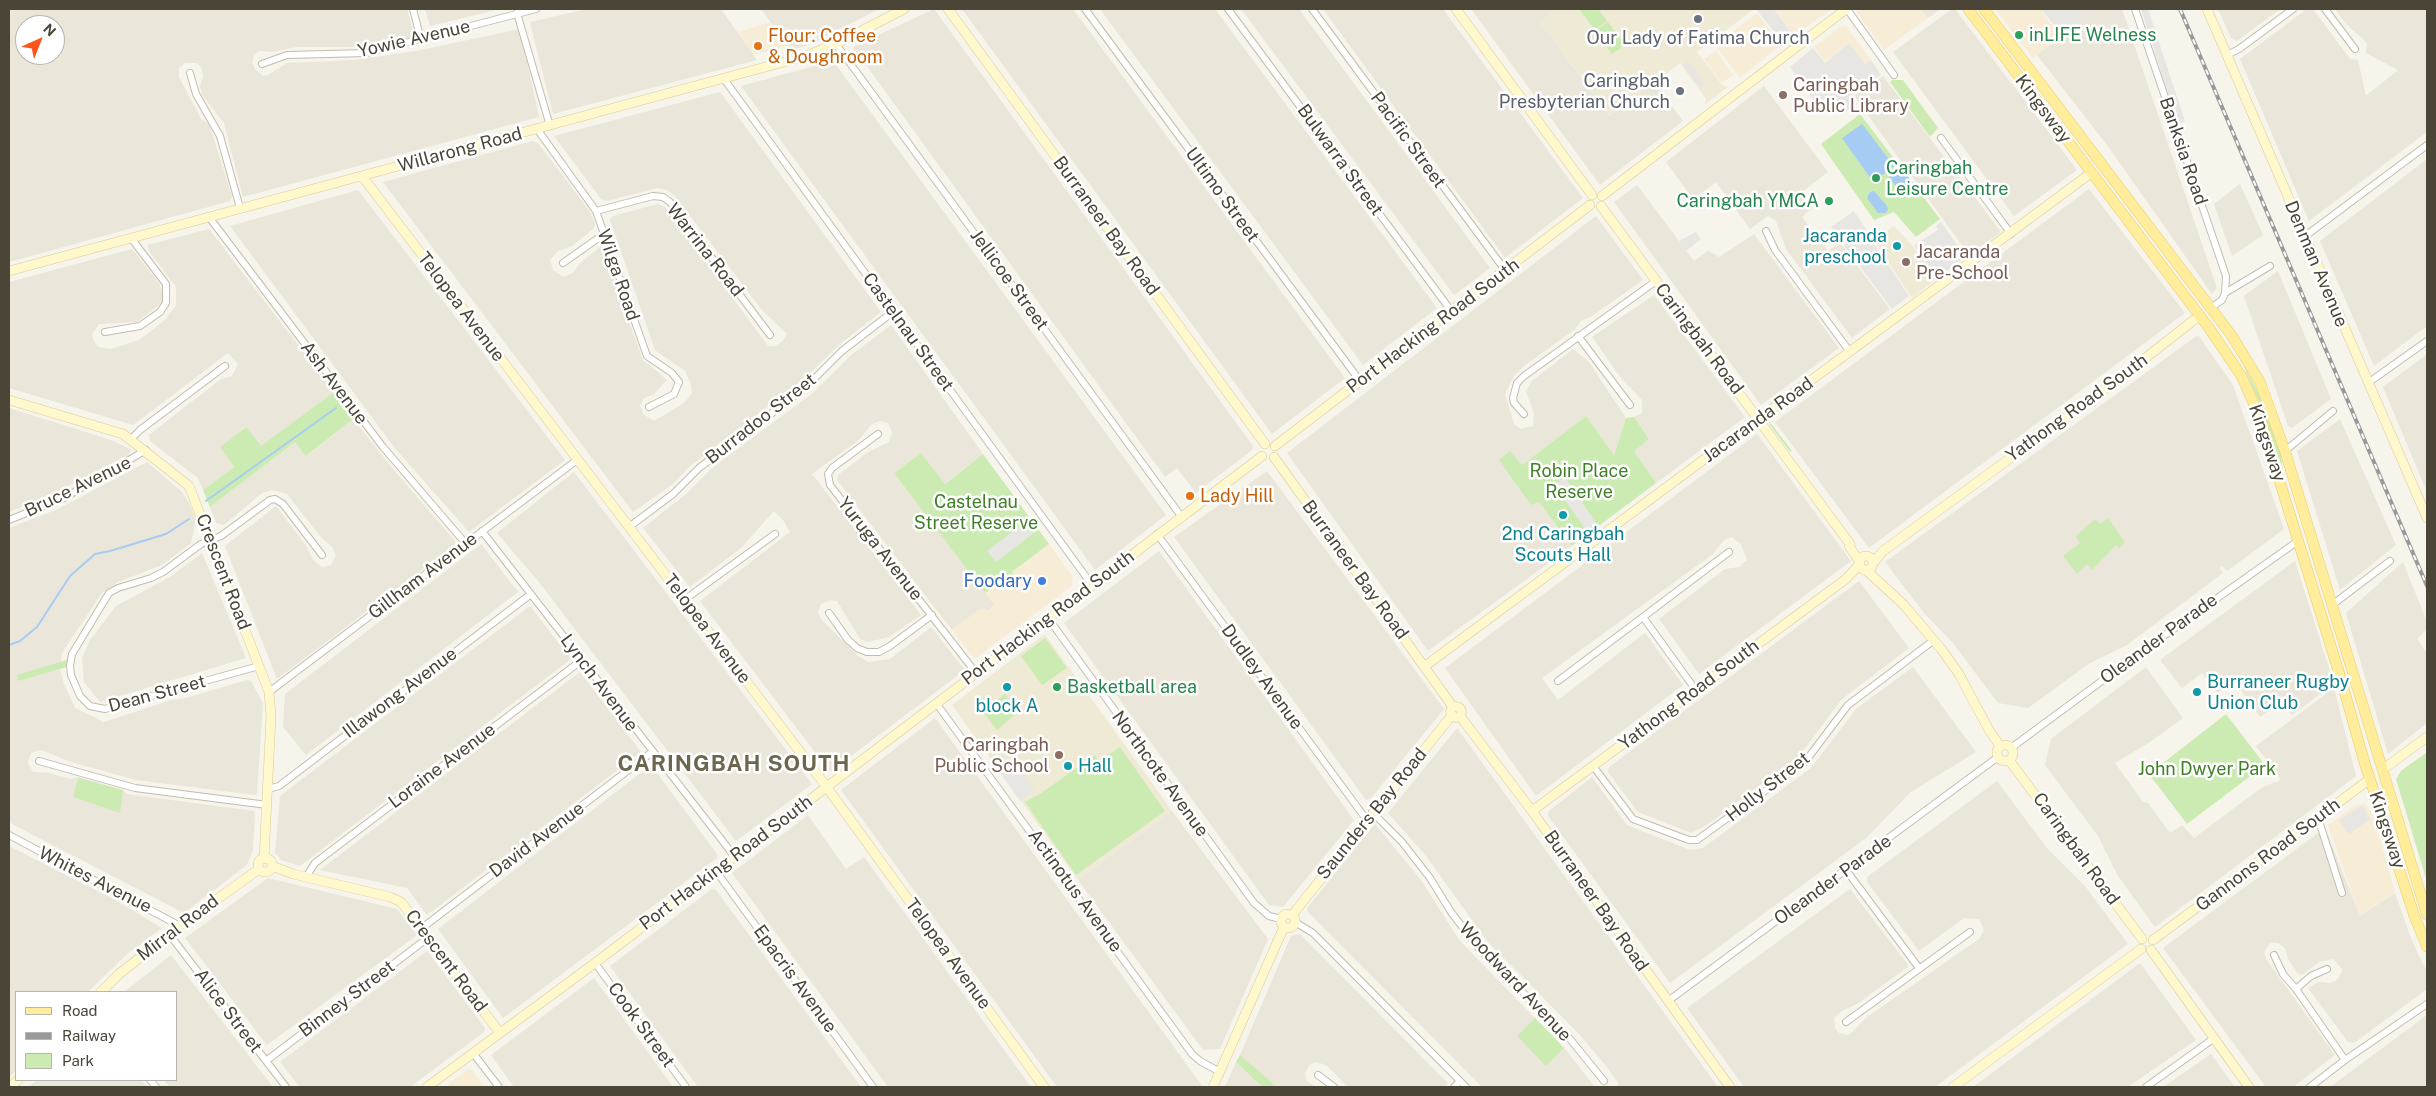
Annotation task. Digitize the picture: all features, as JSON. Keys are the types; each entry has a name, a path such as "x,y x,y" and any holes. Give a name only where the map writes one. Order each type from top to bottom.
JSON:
{"main road":[{"name":"Kingsway","path":"1968,9 2200,316 2235,365 2255,405 2370,779 2414,915 2427,947"},
{"name":"Kingsway","path":"1984,9 2211,308 2239,346 2260,382 2285,451 2427,915"},
{"path":"2091,173 2101,164"},
{"name":"Yathong Road South","path":"2200,316 2211,308"},
{"name":"Oleander Parade","path":"2298,541 2311,536"},
{"name":"Gannons Road South","path":"2370,779 2382,770"}],"street":[{"path":"413,9 421,40"},
{"name":"Yowie Avenue","path":"262,64 287,55 360,54 421,40 536,9"},
{"name":"Willarong Road","path":"9,270 806,56 836,44 904,9"},
{"name":"Burraneer Bay Road","path":"948,9 1265,444"},
{"name":"Ultimo Street","path":"1085,9 1360,381"},
{"name":"Bulwarra Street","path":"1228,9 1452,312"},
{"name":"Pacific Street","path":"1312,9 1505,270"},
{"path":"1456,9 1597,196 1604,200 1601,206 1597,208 1590,205 1590,198 1597,196 1846,9 1894,75"},
{"name":"Banksia Road","path":"2135,9 2226,276 2225,293"},
{"name":"Denman Avenue","path":"2207,9 2427,518"},
{"path":"2227,56 2292,9"},
{"path":"2326,9 2355,48"},
{"path":"517,13 550,126"},
{"name":"Jellicoe Street","path":"836,44 1181,516"},
{"path":"190,74 196,94 220,136 240,208"},
{"name":"Castelnau Street","path":"724,79 1092,585"},
{"name":"Wilga Road","path":"537,129 596,211 645,351 651,359 672,373 679,382 674,394 649,407"},
{"path":"1941,138 2011,234"},
{"path":"2304,236 2427,146"},
{"name":"Jacaranda Road","path":"1424,666 1907,308 2011,234 2091,173"},
{"name":"Telopea Avenue","path":"362,176 827,787 1044,1087"},
{"name":"Warrina Road","path":"596,211 653,196 663,197 670,202 770,334"},
{"name":"Port Hacking Road South","path":"1275,446 1590,205"},
{"name":"Caringbah Road","path":"1601,206 1759,419 1850,544 1849,546 1934,640 1959,674 1989,730 2000,746"},
{"name":"Ash Avenue","path":"209,217 383,446 466,544"},
{"path":"1766,231 1775,250 1850,352"},
{"path":"563,263 604,234"},
{"path":"105,332 140,326 160,312 166,303 166,284 131,238"},
{"name":"Yathong Road South","path":"2211,308 2222,300 2225,293 2270,266"},
{"path":"1524,414 1514,403 1514,393 1517,384 1578,336 1656,281"},
{"name":"Burradoo Street","path":"629,527 673,494 699,468 805,388 842,352 894,311"},
{"name":"Yathong Road South","path":"1532,811 1866,563 2116,381 2200,316"},
{"path":"1578,336 1630,405"},
{"path":"2368,383 2427,341"},
{"path":"131,439 140,430 226,366"},
{"name":"Crescent Road","path":"9,400 114,431 131,439 189,486 269,692 271,716 264,859"},
{"path":"2285,451 2333,411"},
{"name":"Yuruga Avenue","path":"878,434 832,468 828,479 830,485 976,673"},
{"path":"1270,443 1275,446 1277,450 1274,457 1269,459 1262,456 1260,449 1265,444 1270,443"},
{"name":"Bruce Avenue","path":"9,520 64,498 146,450"},
{"name":"Port Hacking Road South","path":"427,1087 735,857 1262,456"},
{"name":"Burraneer Bay Road","path":"1274,457 1424,666 1455,713 1532,811 1730,1087"},
{"name":"Gillham Avenue","path":"269,692 577,460"},
{"name":"Dean Street","path":"259,666 105,710 90,706 80,696 71,675 70,659 109,593 118,588 152,578 201,544 221,536 265,502 275,499 283,504 322,555"},
{"name":"Lynch Avenue","path":"482,531 735,857"},
{"path":"684,600 775,534"},
{"name":"Dudley Avenue","path":"1158,534 1369,816"},
{"name":"Oleander Parade","path":"2011,748 2141,652 2298,541"},
{"path":"1558,681 1730,552"},
{"path":"2332,605 2390,561"},
{"name":"Illawong Avenue","path":"268,789 278,786 531,594"},
{"path":"829,613 848,640 857,648 867,652 879,652 890,646 932,615"},
{"path":"1643,617 1695,689"},
{"name":"Northcote Avenue","path":"1048,618 1254,903 1269,916 1282,923"},
{"name":"Holly Street","path":"1593,766 1633,819 1689,840 1696,840 1805,762 1848,704 1934,640"},
{"name":"Loraine Avenue","path":"306,878 315,863 582,660"},
{"name":"Actinotus Avenue","path":"936,703 1192,1054 1200,1061 1220,1072"},
{"name":"Saunders Bay Road","path":"1294,918 1369,816 1455,713"},
{"path":"2382,770 2427,737"},
{"path":"2006,745 2011,748 2013,754 2009,760 2004,761 1998,757 1997,751 2000,746 2006,745"},
{"name":"David Avenue","path":"422,928 652,752"},
{"name":"Oleander Parade","path":"1668,1001 1998,757"},
{"name":"Caringbah Road","path":"2009,760 2142,939"},
{"path":"39,761 135,788 267,805"},
{"name":"Gannons Road South","path":"2153,940 2370,779"},
{"name":"Woodward Avenue","path":"1369,816 1402,842 1430,878 1451,912 1480,950 1570,1039 1604,1081"},
{"path":"2318,818 2342,893"},
{"name":"Whites Avenue","path":"9,835 180,926"},
{"path":"264,859 269,860 272,866 267,872 259,869 259,863 264,859"},
{"name":"Crescent Road","path":"272,866 306,878 395,899 407,908 500,1033"},
{"name":"Mirral Road","path":"103,991 119,974 169,934 259,869"},
{"path":"1846,870 1919,968"},
{"name":"Epacris Avenue","path":"716,871 873,1087"},
{"path":"1213,1087 1282,923 1294,918 1312,933 1466,1087"},
{"path":"1846,1022 1970,932"},
{"name":"Alice Street","path":"169,934 286,1087"},
{"name":"Binney Street","path":"266,1061 429,937"},
{"path":"2141,948 2140,942 2147,937 2153,940 2154,944 2151,950"},
{"path":"2141,948 2145,951 2151,950"},
{"path":"1953,1087 2141,948"},
{"path":"2151,950 2249,1087"},
{"path":"2274,955 2284,974 2345,1060"},
{"name":"Cook Street","path":"596,962 686,1087"},
{"path":"2296,989 2311,976 2327,969"},
{"path":"2310,1087 2345,1060 2427,1004"},
{"path":"2146,1087 2213,1039"},
{"path":"473,1052 499,1087"},
{"path":"1318,1076 1334,1087"},
{"path":"1454,1087 1460,1081"}],"shaded area":[{"path":"9,9 407,9 412,27 413,42 363,47 296,47 273,52 259,51 254,55 252,62 255,69 263,76 268,75 287,63 355,60 416,51 520,29 539,117 243,197 224,123 202,95 200,86 203,76 201,67 196,63 185,63 179,68 179,77 201,119 209,124 232,196 230,201 9,262"},
{"path":"425,9 500,9 430,26"},
{"path":"587,9 721,9 757,60 553,114 530,22"},
{"path":"761,9 879,9 811,44 791,50"},
{"path":"934,9 1253,446 1252,450 1196,493 1177,468 1165,477 853,47"},
{"path":"962,9 1073,9 1345,378 1272,434"},
{"path":"1100,9 1215,9 1437,308 1363,365"},
{"path":"1241,9 1299,9 1490,268 1454,295"},
{"path":"1323,9 1443,9 1583,198 1505,258"},
{"path":"1471,9 1545,9 1550,15 1540,22 1610,116 1654,82 1683,121 1600,185"},
{"path":"1545,9 1754,9 1697,52 1723,86 1728,87 1705,104 1706,99 1680,63 1611,116 1540,22 1549,15"},
{"path":"1756,9 1774,9 1794,36 1783,43"},
{"path":"1775,9 1832,9 1794,36"},
{"path":"1862,9 1921,9 1928,18 1884,50 1857,12"},
{"path":"1921,9 1941,9 1928,18"},
{"path":"1952,9 1955,9 2077,170 2014,216 1893,52"},
{"path":"1995,9 2040,9 2060,37 2033,58"},
{"path":"2041,9 2079,9 2085,17 2062,35"},
{"path":"2079,9 2122,9 2217,288 2212,294 2107,145 2037,55 2084,17"},
{"path":"2141,9 2148,9 2185,121 2178,124"},
{"path":"2218,9 2280,9 2237,41 2231,38"},
{"path":"2307,9 2313,9 2350,59 2358,60 2366,96 2398,70 2366,53 2367,43 2345,23 2335,9 2427,9 2427,132 2309,221 2240,59"},
{"path":"1757,13 1781,45 1740,78 1715,45"},
{"path":"770,22 788,46 753,55 738,32"},
{"path":"1842,26 1846,26 1871,60 1865,64 1849,43 1825,62 1814,47"},
{"path":"1849,43 1865,64 1871,60 1881,75 1852,95 1857,105 1844,113 1832,95 1818,106 1790,67 1813,48 1825,63"},
{"path":"1716,51 1733,75 1722,83 1704,59"},
{"path":"831,58 1166,515 1095,570 741,86 818,65"},
{"path":"1688,61 1705,84 1701,88 1683,65"},
{"path":"1883,76 2001,232 1969,255 1854,96"},
{"path":"1764,86 1828,172 1803,191 1813,207 1802,217 1828,251 1840,243 1890,309 1852,338 1786,249 1776,221 1768,216 1750,229 1716,182 1693,199 1666,162"},
{"path":"720,92 881,312 840,344 804,379 690,466 673,484 633,512 383,182 533,141 538,143 588,209 595,223 593,229 572,246 558,251 550,260 553,270 564,277 574,272 579,264 601,246 643,360 667,380 654,394 644,398 640,406 644,415 654,421 684,403 692,393 691,384 685,371 655,350 610,220 613,216 658,204 665,207 768,346 775,346 782,342 787,334 762,310 675,196 667,190 658,188 607,201 601,199 554,136"},
{"path":"2427,159 2427,326 2374,366 2320,241"},
{"path":"2240,184 2263,235 2232,256 2214,204"},
{"path":"1637,185 1694,261 1708,251 1719,257 1754,234 1839,348 1761,405 1614,202"},
{"path":"2089,189 2185,313 1869,548 1775,422"},
{"path":"358,190 565,460 469,532 394,447 230,226"},
{"path":"1854,211 1873,240 1869,243 1859,231 1843,244 1831,227"},
{"path":"1596,216 1643,280 1592,316 1581,321 1574,330 1524,366 1514,376 1505,394 1514,424 1521,429 1533,426 1534,414 1526,391 1532,381 1573,349 1589,362 1626,418 1614,455 1586,416 1522,465 1539,502 1572,546 1428,651 1287,453"},
{"path":"1941,222 1966,257 1937,278 1914,245 1938,230 1936,226"},
{"name":"Jacaranda Pre-School","path":"1894,226 1912,245 1936,279 1912,298 1874,241"},
{"path":"209,229 334,392 261,447 245,427 221,447 234,467 203,490 198,478 150,441 149,435 221,379 232,376 238,364 228,353 133,425 9,388 9,282 132,249 159,283 164,296 162,303 137,322 99,324 92,334 94,342 99,347 111,349 139,340 165,320 176,305 176,287 149,251 147,245"},
{"path":"1696,232 1701,239 1686,251 1679,241"},
{"path":"1860,233 1868,244 1873,242 1909,296 1892,309 1844,245"},
{"path":"2278,271 2331,399 2292,428 2288,426 2244,296"},
{"path":"1654,295 1745,417 1656,483 1633,450 1649,439 1634,417 1642,413 1642,400 1621,378 1592,337"},
{"path":"891,325 983,454 944,484 921,453 894,473 995,605 987,611 979,610 952,630 837,480 838,475 868,452 889,442 892,432 888,423 880,421 872,424 859,440 812,474 921,615 889,637 868,642 860,639 837,601 830,600 821,604 818,613 821,619 857,655 868,662 890,659 931,627 965,670 830,772 700,601 790,532 783,520 774,511 741,548 690,587 643,528 686,494 712,468 813,393 850,356"},
{"path":"2198,335 2233,385 2284,529 2227,571 2222,566 2220,568 2223,573 2127,645 2090,663 2028,708 1998,703 1953,643 1924,613 1885,562"},
{"path":"2427,354 2427,492 2383,387"},
{"path":"9,408 111,440 132,450 128,455 50,495 9,512"},
{"path":"353,419 455,541 455,545 277,679 225,546 276,506 307,547 313,560 322,567 331,565 336,556 333,548 320,536 287,494 272,490 262,493 224,525 216,523 210,507 295,442 307,456"},
{"path":"2340,419 2396,545 2340,590 2297,451"},
{"path":"1757,434 1851,561 1699,674 1659,619 1725,569 1739,567 1747,560 1741,544 1731,537 1724,540 1713,554 1542,678 1558,700 1645,633 1683,685 1536,796 1445,668"},
{"path":"147,462 182,492 190,505 196,519 191,543 162,565 118,582 102,593 62,653 60,669 64,684 75,708 104,722 171,700 186,698 247,680 251,681 263,703 257,794 136,780 71,762 41,750 31,753 28,763 33,772 49,773 71,779 78,777 123,790 127,794 254,811 253,850 247,865 184,913 12,824 9,818 9,528 56,510"},
{"path":"1267,471 1444,709 1371,798 1366,800 1174,537"},
{"path":"574,472 812,784 736,841 539,582 497,533"},
{"path":"1565,477 1596,523 1587,531 1554,485"},
{"path":"1031,518 1039,529 996,562 987,551"},
{"path":"481,544 518,592 306,755 283,727 285,694"},
{"path":"1049,544 1073,577 1072,586 974,658 952,630 979,610 985,608 987,611 995,605 985,593 1000,581 1003,585 1014,576 1012,572"},
{"path":"1159,551 1354,820 1283,907 1269,905 1064,623"},
{"path":"202,553 246,658 100,702 84,682 82,658 90,640 116,606 170,577"},
{"path":"2295,561 2334,684 2292,715 2281,702 2260,717 2234,680 2217,693 2202,673 2182,688 2160,660"},
{"path":"2403,562 2427,622 2427,629 2417,639 2427,653 2427,723 2388,754 2346,613"},
{"path":"1859,581 1909,648 1842,699 1799,756 1707,825 1691,833 1638,812 1608,772 1609,767"},
{"path":"530,606 571,659 300,866 281,860 275,853 280,796"},
{"name":"Caringbah Public School","path":"1045,634 1172,811 1078,880 952,705"},
{"path":"1913,667 1976,752 1911,792 1866,838 1670,983 1548,816 1549,811 1592,777 1627,825 1690,850 1703,848 1811,768 1856,709"},
{"path":"2146,667 2183,718 2150,742 2115,763 2143,802 2148,803 2170,833 2182,825 2194,838 2261,788 2281,780 2256,746 2334,688 2356,776 2155,927 2118,876 2098,836 2045,765 2051,739"},
{"path":"580,672 641,752 427,915 407,888 320,870"},
{"path":"935,718 1203,1087 1057,1087 841,790"},
{"path":"1457,728 1718,1087 1616,1087 1619,1084 1580,1035 1487,941 1426,856 1388,813"},
{"path":"1014,760 1034,791 1020,801 998,770"},
{"path":"651,765 717,854 717,858 503,1018 438,929"},
{"path":"1997,781 2046,847 2085,886 2128,944 1935,1087 1744,1087 1687,1008 1850,889 1909,966 1857,1004 1842,1011 1834,1018 1835,1028 1839,1033 1848,1035 1851,1033 1867,1017 1979,939 1984,930 1979,919 1964,918 1919,951 1867,882 1867,877"},
{"path":"2365,803 2373,815 2395,892 2360,916 2328,825 2356,805"},
{"path":"2363,805 2370,819 2349,834 2339,820"},
{"path":"1172,811 1268,939 1220,1049 1203,1050 1078,880"},
{"path":"808,815 846,869 864,857 1031,1087 888,1087 732,873"},
{"path":"1375,824 1421,880 1459,940 1564,1048 1595,1087 1482,1087 1308,912 1307,908"},
{"path":"2325,828 2360,916 2395,893 2412,941 2427,972 2427,989 2354,1043 2348,1042 2308,988 2318,982 2330,983 2337,980 2343,970 2333,959 2319,962 2302,975 2297,973 2288,959 2285,948 2278,943 2270,943 2264,952 2266,959 2335,1055 2293,1087 2266,1087 2163,948"},
{"path":"9,846 117,901 162,928 128,953 89,991 15,991 15,1071 9,1078"},
{"path":"268,878 397,909 417,935 267,1045 185,938"},
{"path":"712,889 716,890 861,1087 698,1087 610,966"},
{"path":"1300,934 1448,1083 1443,1087 1348,1087 1326,1065 1316,1062 1309,1065 1305,1074 1307,1081 1316,1087 1275,1087 1240,1055 1291,936"},
{"path":"427,951 485,1028 484,1032 410,1087 300,1087 280,1062"},
{"path":"171,955 273,1087 170,1087 165,1081 178,1081 178,991 125,991"},
{"path":"2140,963 2196,1040 2128,1087 1973,1087"},
{"path":"594,978 673,1087 514,1087 491,1055"},
{"path":"2427,1015 2427,1087 2330,1087"},
{"path":"2211,1054 2235,1087 2163,1087"},
{"path":"1236,1062 1262,1087 1225,1087"},
{"path":"469,1069 472,1070 485,1087 451,1087 448,1084"},
{"path":"35,1081 142,1081 147,1087 29,1087"}],"green space":[{"path":"1579,9 1598,9 1607,21 1595,30"},
{"path":"1608,22 1625,45 1612,54 1595,31"},
{"path":"1892,80 1903,80 1938,128 1930,137 1890,82"},
{"name":"Caringbah Leisure Centre","path":"1860,114 1940,219 1916,237 1894,212 1874,220 1821,144"},
{"path":"2243,364 2263,401 2281,455 2283,471 2260,404"},
{"path":"334,392 353,419 306,456 295,442 210,507 203,490 234,467 220,447 246,427 261,446"},
{"name":"Robin Place Reserve","path":"1586,416 1614,455 1626,418 1634,417 1649,439 1634,451 1656,483 1572,546 1539,502 1531,505 1499,460 1510,451 1522,465"},
{"path":"1769,421 1792,451 1790,452"},
{"name":"Castelnau Street Reserve","path":"921,453 945,484 983,454 1049,544 1012,572 1014,576 1002,585 999,582 985,593 894,473"},
{"path":"2108,518 2125,542 2119,548 2116,545 2092,570 2087,564 2077,574 2063,556 2080,543 2076,536 2095,519 2100,524"},
{"path":"1045,638 1067,668 1042,685 1021,656"},
{"path":"70,659 70,666 18,681 17,675"},
{"path":"1005,694 1018,712 997,730 982,711"},
{"name":"John Dwyer Park","path":"2226,714 2265,765 2187,824 2149,774"},
{"path":"1120,747 1165,811 1076,875 1025,802 1040,794 1095,755 1099,761"},
{"path":"2427,752 2427,882 2396,779 2401,771"},
{"path":"78,778 123,790 120,813 73,797"},
{"path":"1535,1018 1564,1048 1546,1066 1517,1036"},
{"path":"1240,1055 1275,1087 1262,1087 1236,1062"}],"water":[{"path":"1862,124 1894,166 1873,182 1842,138"},
{"path":"1901,167 1917,188 1904,198 1889,177"},
{"path":"1874,191 1887,206 1888,210 1885,213 1878,213 1867,198 1870,192"}],"waterway":[{"path":"206,501 336,408"},
{"path":"9,645 20,641 37,627 70,576 95,554 166,534 189,519"}],"railway":[{"path":"2180,9 2427,586"}],"place":[{"name":"Our Lady of Fatima Church","path":"1698,19"},
{"name":"inLIFE Welness","path":"2019,35"},
{"name":"Flour: Coffee & Doughroom","path":"758,46"},
{"name":"Caringbah Presbyterian Church","path":"1680,91"},
{"name":"Caringbah Public Library","path":"1783,95"},
{"name":"Caringbah Leisure Centre","path":"1876,178"},
{"name":"Caringbah YMCA","path":"1829,201"},
{"name":"Jacaranda preschool","path":"1897,246"},
{"name":"Jacaranda Pre-School","path":"1906,262"},
{"name":"Lady Hill","path":"1190,496"},
{"name":"2nd Caringbah Scouts Hall","path":"1563,515"},
{"name":"Foodary","path":"1042,581"},
{"name":"block A","path":"1007,687"},
{"name":"Basketball area","path":"1057,687"},
{"name":"Burraneer Rugby Union Club","path":"2197,692"},
{"name":"Caringbah Public School","path":"1059,755"},
{"name":"Hall","path":"1068,766"}],"district":[{"name":"CARINGBAH SOUTH","path":"734,764"}]}
